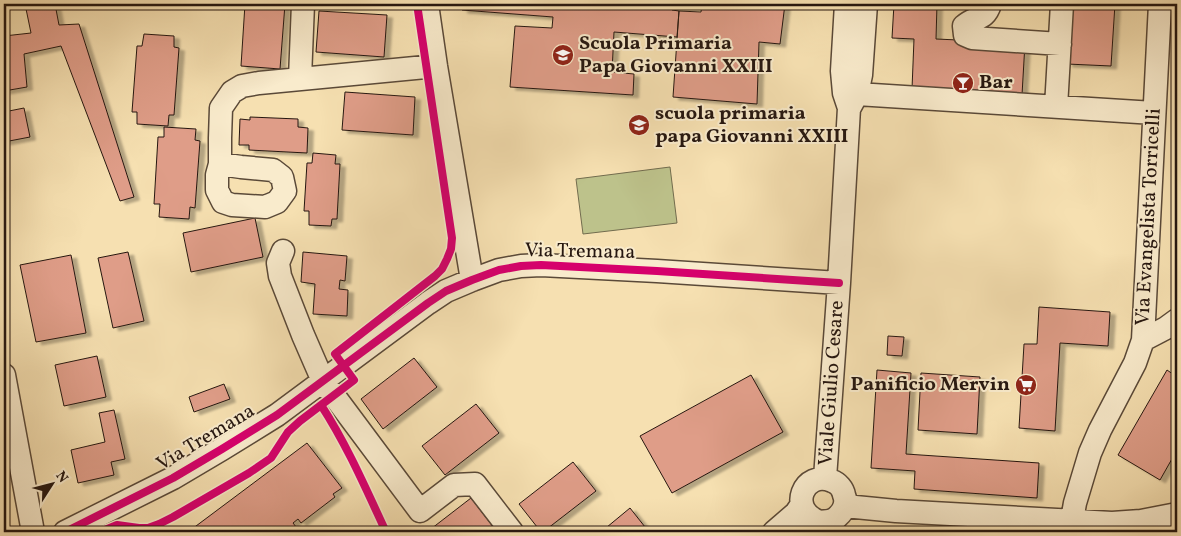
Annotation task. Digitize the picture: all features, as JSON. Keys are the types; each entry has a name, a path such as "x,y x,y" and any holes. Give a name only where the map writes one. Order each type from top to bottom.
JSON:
{"street":[{"path":"300,78 303,4"},
{"path":"427,4 472,280"},
{"name":"Viale Giulio Cesare","path":"846,4 842,72 844,93 853,101"},
{"name":"Viale Giulio Cesare","path":"825,478 853,101 861,75 866,4"},
{"path":"990,4 988,12 964,26 965,35 972,38 1060,44"},
{"path":"1056,107 1062,4"},
{"name":"Via Evangelista Torricelli","path":"1080,525 1075,503 1081,478 1100,430 1135,363 1143,340 1160,4"},
{"path":"220,164 221,108 232,92 242,86 300,78 436,66"},
{"path":"853,101 1056,107 1154,113"},
{"path":"283,251 278,263 280,276 323,381 420,511 454,485 475,484 512,532"},
{"name":"Via Tremana","path":"65,532 173,478 222,449 277,415 446,291 499,270 541,265 839,283"},
{"path":"1143,340 1177,320"},
{"path":"4,376 33,532"},
{"name":"Viale Giulio Cesare","path":"774,532 796,513 802,504 805,488 814,480 825,478 837,483 841,487 846,499 845,506"},
{"path":"802,504 806,514 814,520 812,527"},
{"path":"812,527 835,519 840,515 845,506 1080,525 1141,521 1177,514"}],"green space":[{"path":"670,167 677,223 583,234 576,179"}],"building":[{"path":"25,4 55,4 59,25 79,24 134,197 120,201 61,46 24,54 27,87 4,91 4,36 31,33"},
{"path":"245,4 285,4 280,69 241,66"},
{"name":"Scuola Primaria Papa Giovanni XXIII","path":"462,4 566,4 602,7 603,4 672,4 672,10 679,11 677,37 614,32 612,72 634,74 633,95 510,87 515,26 552,28 553,17 462,10"},
{"path":"702,4 785,4 780,44 759,42 757,104 673,97 679,11 701,12"},
{"path":"894,4 937,4 936,39 1025,43 1022,95 912,89 914,39 892,38"},
{"path":"1070,4 1115,4 1111,66 1067,64"},
{"path":"319,11 387,15 384,57 316,52"},
{"path":"144,34 174,36 174,47 179,48 174,115 169,115 168,126 137,124 137,112 132,112 137,46 142,46"},
{"path":"345,92 415,97 413,135 342,130"},
{"path":"24,108 30,137 4,142 4,112"},
{"path":"250,117 298,119 298,127 308,128 307,153 249,150 249,145 239,145 240,119 250,120"},
{"path":"164,127 196,129 195,140 200,141 195,208 190,207 189,219 159,217 160,204 154,204 158,137 164,137"},
{"path":"313,153 336,155 335,164 340,164 337,219 332,219 331,226 309,225 309,211 304,211 307,163 312,163"},
{"path":"255,218 263,257 191,272 183,233"},
{"path":"128,252 144,321 113,328 98,258"},
{"path":"303,252 347,256 345,281 340,280 339,289 348,290 347,316 313,314 315,284 301,282"},
{"path":"71,255 86,333 36,342 20,265"},
{"path":"1039,307 1110,312 1108,346 1060,343 1055,431 1019,428 1024,344 1037,344"},
{"path":"888,336 904,337 902,356 887,355"},
{"path":"97,356 106,397 64,406 55,365"},
{"path":"414,358 437,387 383,429 361,399"},
{"path":"877,370 911,373 906,454 1039,463 1037,498 914,489 915,471 871,468"},
{"path":"1167,370 1177,377 1177,450 1160,480 1118,455"},
{"path":"921,373 980,377 977,434 918,430"},
{"path":"751,375 783,432 672,493 640,436"},
{"path":"224,384 230,399 194,412 189,397"},
{"path":"476,404 499,433 445,475 422,446"},
{"path":"114,410 125,459 111,462 114,475 78,483 71,450 105,442 99,413"},
{"path":"307,443 342,488 333,494 335,497 301,523 298,519 293,523 300,532 188,532"},
{"path":"573,462 596,491 541,532 519,504"},
{"path":"471,498 494,528 488,532 427,532"},
{"path":"630,508 649,532 601,532"}],"cycle path":[{"path":"100,532 117,525 148,528 159,524 249,473 271,458 288,432 354,380 335,354 442,269 451,249 452,238 417,4"},
{"path":"65,532 173,478 222,449 277,415 446,291 499,270 541,265 839,283"},
{"path":"321,405 348,451 386,532"}],"place":[{"name":"Scuola Primaria Papa Giovanni XXIII","path":"563,55"},
{"name":"Bar","path":"963,83"},
{"name":"scuola primaria papa Giovanni XXIII","path":"639,125"},
{"name":"Panificio Mervin","path":"1026,385"}]}
